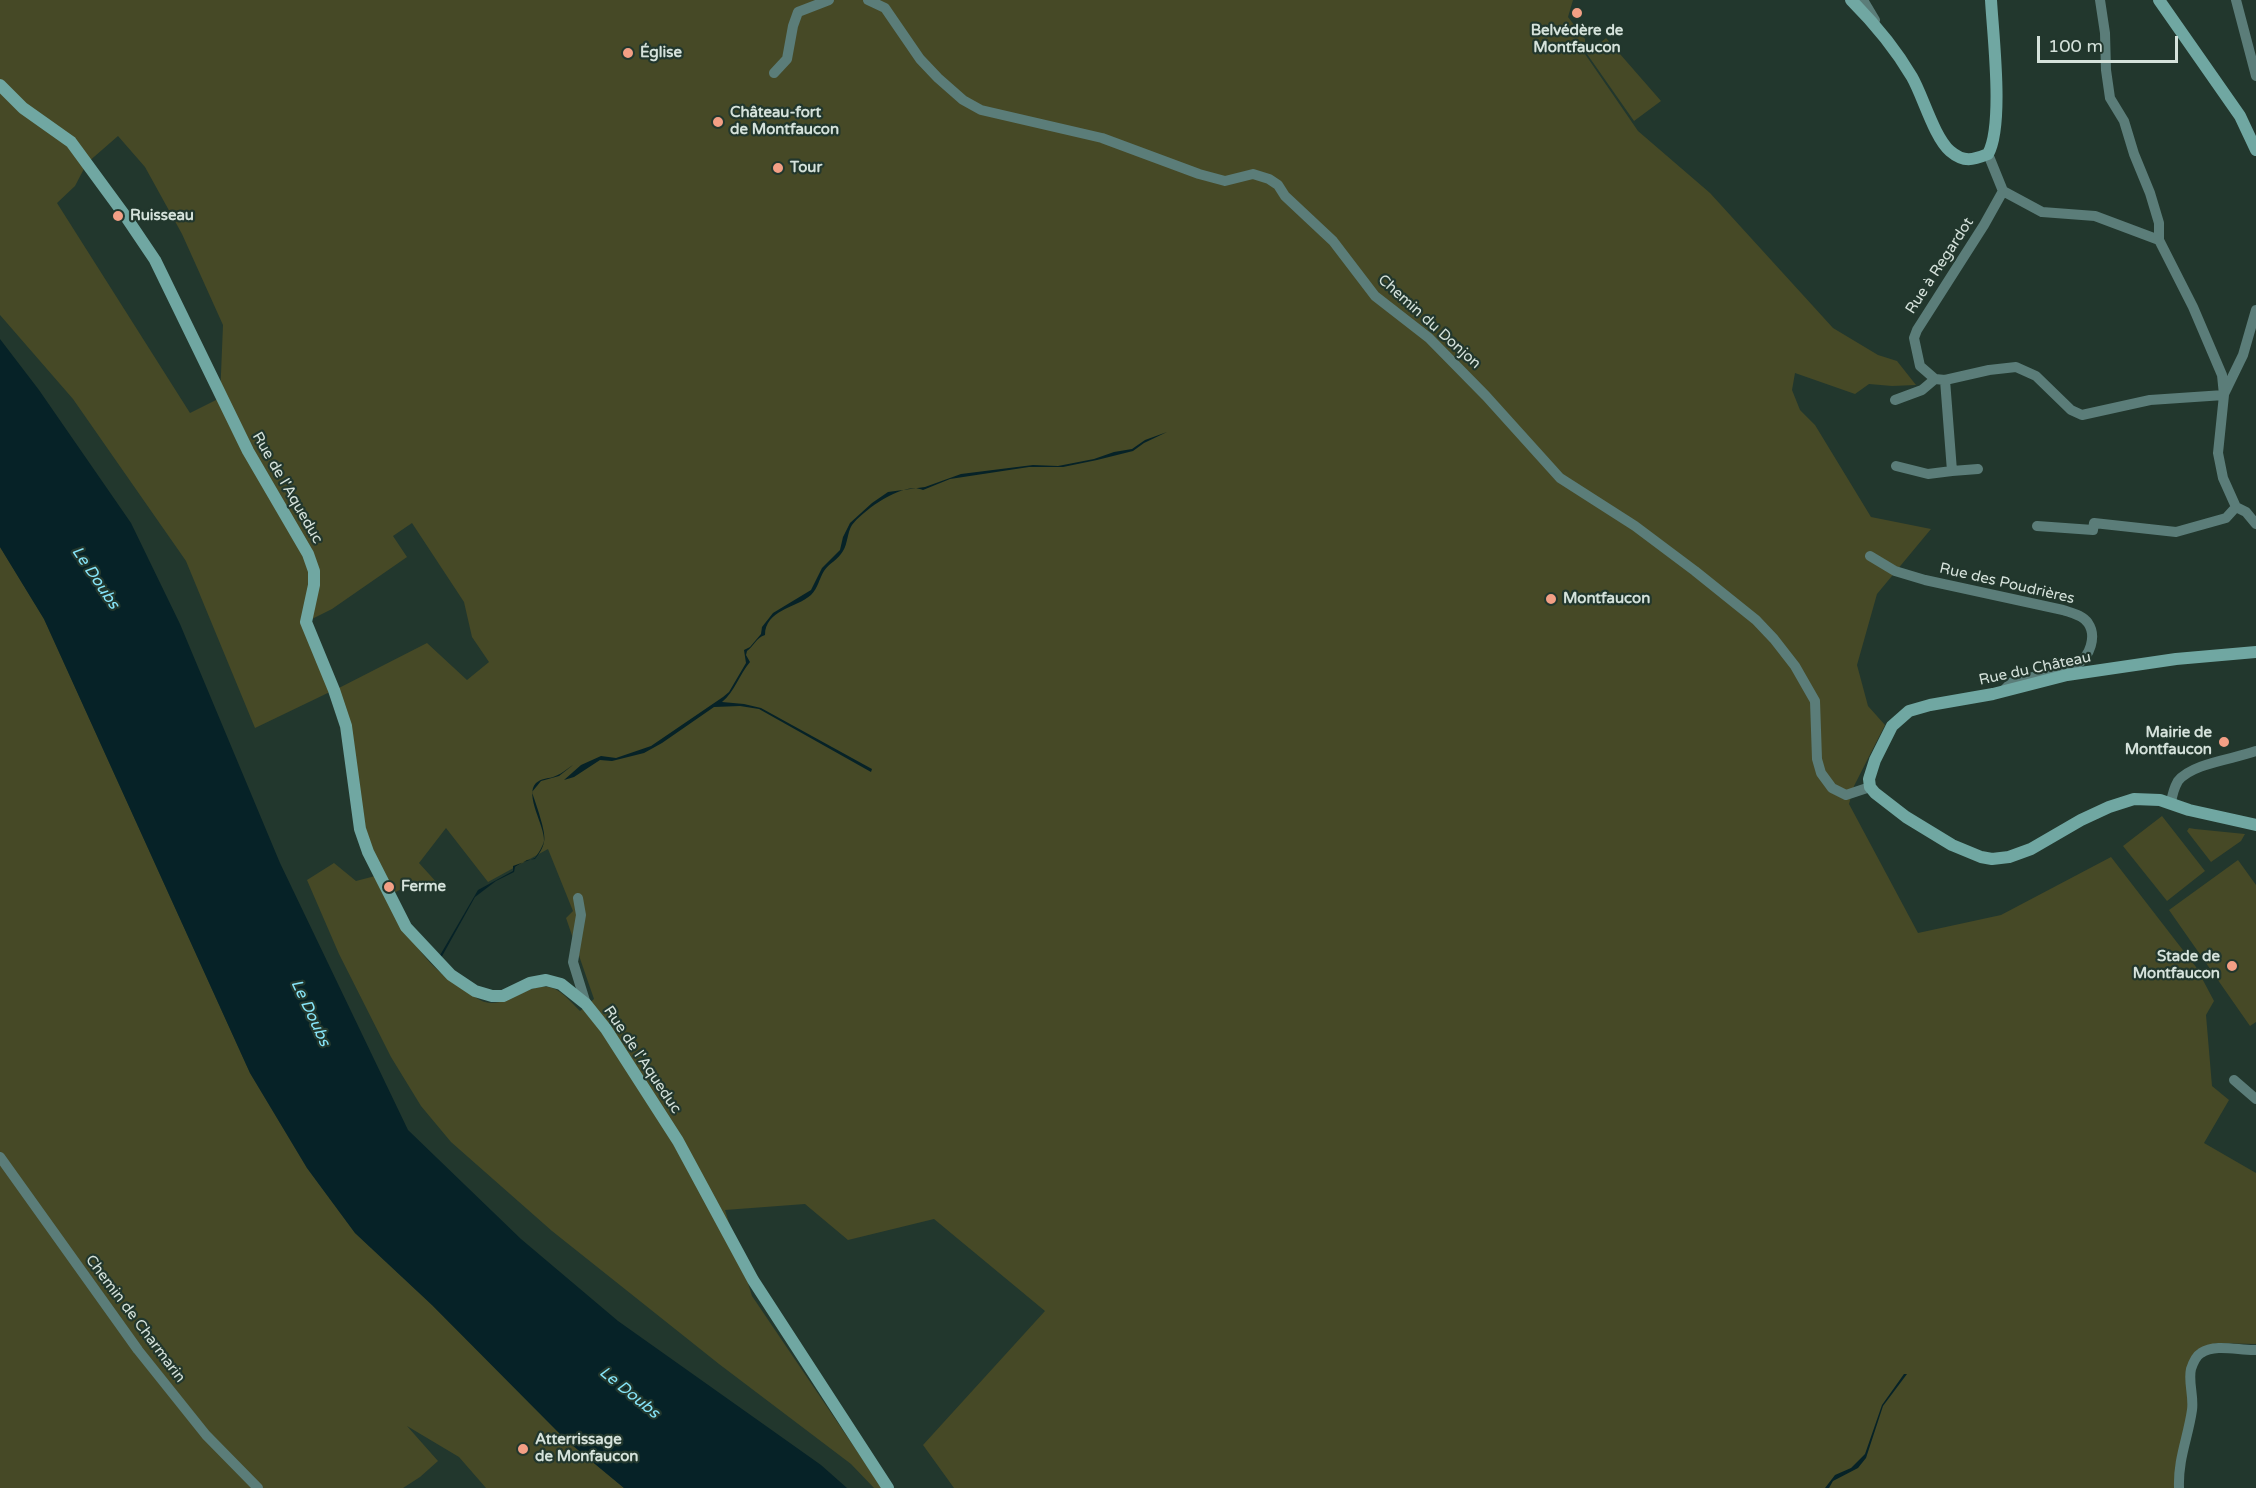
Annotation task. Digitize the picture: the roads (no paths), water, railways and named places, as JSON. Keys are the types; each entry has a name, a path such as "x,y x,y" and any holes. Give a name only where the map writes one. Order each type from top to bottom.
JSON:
{"street":[{"path":"774,73 787,58 798,12 829,0"},
{"name":"Chemin du Donjon","path":"868,0 885,8 920,59 938,78 963,100 981,110 1102,138 1199,174 1225,181 1253,174 1269,178 1333,241 1375,296 1429,338 1486,396 1560,478 1635,526 1756,620 1795,666 1815,701 1817,759 1821,773 1832,788 1846,795 1870,787"},
{"path":"1851,0 1879,28"},
{"path":"1863,0 1912,78 1948,149 1959,158 1969,161 1988,154 1993,144 1996,116 1991,0"},
{"path":"2100,0 2110,99 2124,121 2134,154 2150,193 2159,223 2159,240 2202,327 2222,375 2224,395 2218,453 2223,478 2236,507 2246,512 2256,525"},
{"path":"2159,0 2240,116 2256,150"},
{"path":"2236,0 2256,76"},
{"name":"Rue de l'Aqueduc","path":"0,85 23,108 59,132 84,158 155,260 226,409 308,554 314,571 314,585 306,622 346,726 360,829 368,852 406,927 451,975 475,991 492,996 503,996 530,983 546,980 561,984 586,1004 606,1029 678,1141 753,1280 888,1488"},
{"path":"1988,154 2003,191 2043,212 2095,216 2159,240"},
{"name":"Rue à Regardot","path":"1940,380 1920,366 1914,338 2003,191"},
{"path":"2224,395 2243,355 2256,310"},
{"path":"1895,400 1922,390 1940,380 2016,367 2036,376 2071,410 2082,415 2150,400 2224,395"},
{"path":"1940,380 1952,471"},
{"path":"1896,466 1928,474 1978,469"},
{"path":"2037,526 2093,530 2094,523 2176,532 2226,518 2236,507"},
{"name":"Rue des Poudrières","path":"1870,556 1895,571 1924,580 2063,610 2080,616 2088,622 2093,634 2091,647 2085,658 2076,665 2012,681 2006,689"},
{"name":"Rue du Château","path":"1870,787 1869,779 1875,760 1892,726 1909,711 2088,672 2176,659 2256,652"},
{"path":"2171,803 2174,790 2186,774 2256,750"},
{"path":"1870,787 1915,822 1952,844 1981,857 1992,859 2009,857 2031,849 2081,820 2134,799 2149,798 2189,810 2256,825"},
{"path":"578,897 581,915 573,962 586,1004"},
{"path":"2234,1080 2256,1099"},
{"name":"Chemin de Charmarin","path":"0,1157 138,1350 206,1435 258,1488"},
{"path":"2179,1488 2178,1467 2192,1411 2190,1381 2193,1362 2206,1350 2223,1348 2256,1350"}],"water":[{"name":"Le Doubs","path":"0,339 39,390 131,523 180,624 280,863 408,1130 521,1239 618,1321 821,1465 847,1488 624,1488 566,1440 432,1305 355,1233 307,1168 250,1073 44,619 0,547"},
{"path":"1167,432 1133,451 1097,460 1063,467 1029,467 950,479 923,490 915,488 925,487 961,474 1033,465 1058,466 1094,459 1132,449 1145,440"},
{"path":"905,490 874,505 852,525 843,551 824,571 811,595 770,620 765,635 747,651 746,655 750,662 730,693 722,702 761,708 872,769 871,772 759,709 740,706 714,707 644,753 612,761 600,760 574,777 564,780 581,765 601,756 616,758 651,746 729,692 746,663 744,650 750,647 761,634 762,627 773,613 811,590 822,568 840,550 850,523 888,492"},
{"path":"573,765 559,776 541,781 533,791 538,781 556,776"},
{"path":"532,793 542,825 544,841 534,803"},
{"path":"523,862 515,867 514,872 496,881 475,897 441,958 439,957 478,890 513,871 513,866"},
{"path":"1904,1374 1907,1374 1883,1406 1866,1458 1858,1468 1833,1481 1829,1488 1825,1488 1835,1475 1851,1468 1865,1454 1882,1405"}],"place":[{"name":"Belvédère de Montfaucon","path":"1577,13"},
{"name":"Église","path":"628,53"},
{"name":"Château-fort de Montfaucon","path":"718,122"},
{"name":"Tour","path":"778,168"},
{"name":"Ruisseau","path":"118,216"},
{"name":"Montfaucon","path":"1551,599"},
{"name":"Mairie de Montfaucon","path":"2224,742"},
{"name":"Ferme","path":"389,887"},
{"name":"Stade de Montfaucon","path":"2232,966"},
{"name":"Atterrissage de Monfaucon","path":"523,1449"}]}
